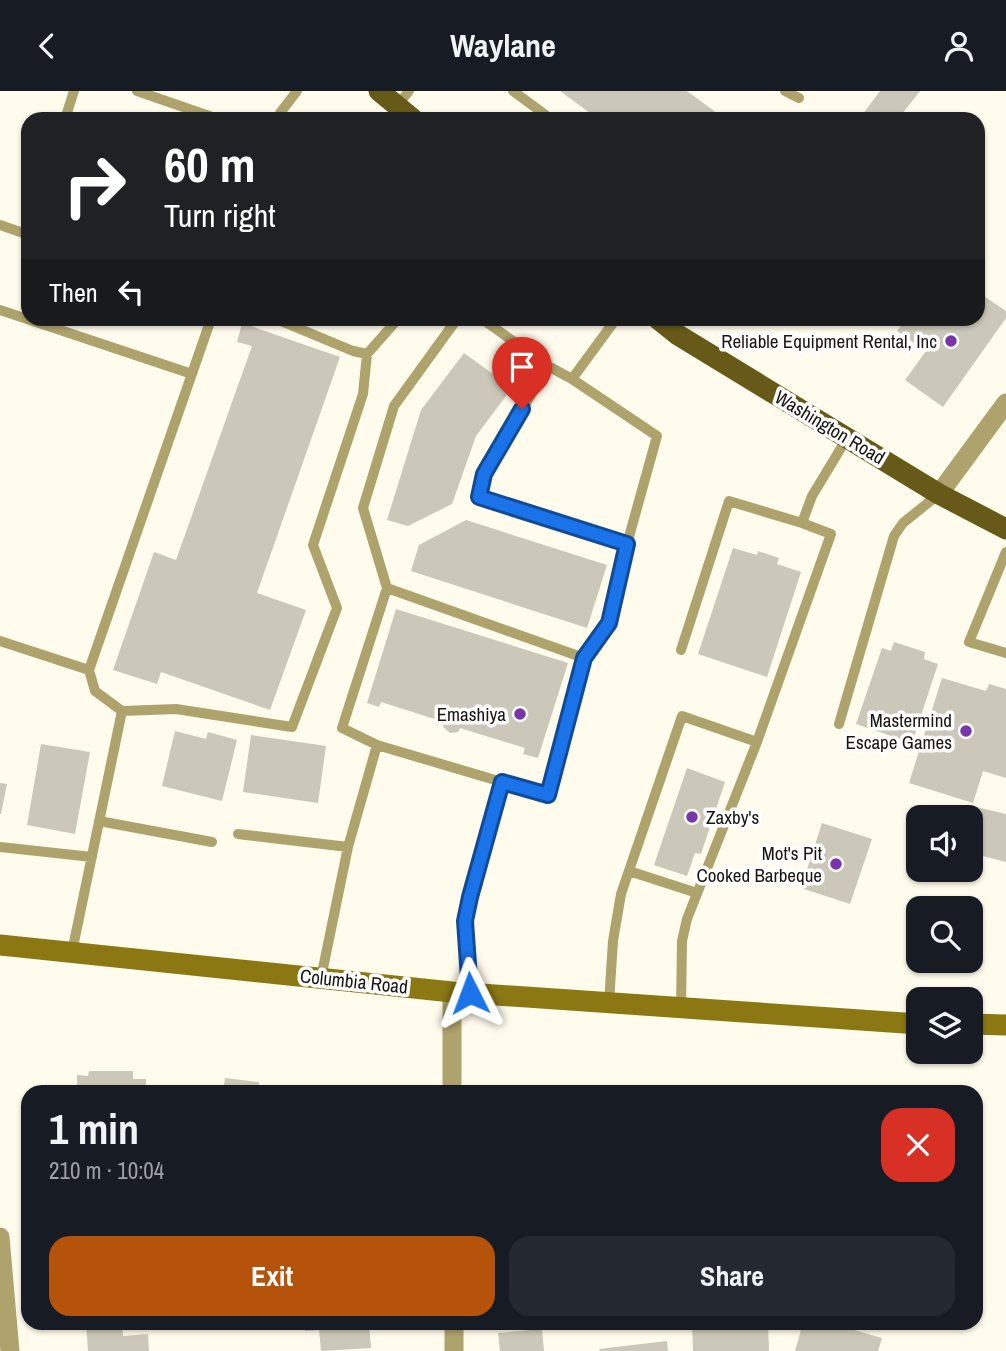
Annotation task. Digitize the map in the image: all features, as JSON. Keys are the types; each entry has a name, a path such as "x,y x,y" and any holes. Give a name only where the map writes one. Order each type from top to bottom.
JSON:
{"main road":[{"path":"379,91 406,105"},
{"name":"Washington Road","path":"667,326 939,494 1006,529"},
{"name":"Columbia Road","path":"0,945 461,992 906,1023"},
{"path":"983,1024 1006,1025"}],"street":[{"path":"939,494 1006,403"},
{"path":"453,1085 461,992"},
{"path":"0,1237 10,1351"},
{"path":"454,1330 454,1351"}],"lane":[{"path":"67,112 74,91"},
{"path":"137,91 198,112"},
{"path":"281,112 298,91"},
{"path":"513,91 542,112"},
{"path":"785,91 799,98"},
{"path":"0,225 21,230"},
{"path":"0,310 21,317"},
{"path":"47,326 192,375"},
{"path":"209,326 89,670 95,691 122,711 176,709 292,727 337,608 313,545 363,394 368,354 392,326"},
{"path":"293,326 353,351 368,354"},
{"path":"452,326 394,406 363,509 387,588 342,728 377,745 548,795 584,658 609,623 627,544 657,436 548,366 492,326"},
{"path":"572,379 610,326"},
{"path":"548,366 484,474 479,497 627,544"},
{"path":"802,523 812,496 847,438"},
{"path":"839,724 894,536 903,523 939,494"},
{"path":"681,650 729,501 831,534 757,741 687,919 682,941 681,1008"},
{"path":"1006,552 970,642 1006,653"},
{"path":"387,588 584,658"},
{"path":"0,642 89,670"},
{"path":"72,952 122,711"},
{"path":"609,1003 613,941 621,894 682,716 757,741"},
{"path":"321,978 348,847 377,745"},
{"path":"461,992 465,921 502,782"},
{"path":"99,821 212,842"},
{"path":"238,834 348,847"},
{"path":"0,847 92,857"},
{"path":"629,871 697,893"}],"building":[{"path":"560,91 687,91 716,112 588,112"},
{"path":"880,91 920,91 904,112 864,112"},
{"name":"Reliable Equipment Rental, Inc","path":"985,297 1006,311 1006,318 943,407 905,380 926,351 897,331 901,326 985,326"},
{"path":"241,326 251,326 340,357 257,593 306,610 270,710 161,672 157,684 113,670 154,552 176,560 252,346 237,342"},
{"path":"464,353 512,388 476,436 452,504 408,526 387,520 421,410"},
{"path":"466,520 607,565 587,628 411,571 419,545"},
{"path":"733,548 757,555 758,551 779,558 777,564 801,572 767,677 698,654"},
{"path":"396,609 568,663 538,758 523,754 525,748 460,728 458,732 450,733 443,727 444,722 381,702 379,707 367,703"},
{"path":"894,642 925,652 924,659 938,664 912,743 856,724 882,648 891,651"},
{"name":"Mastermind Escape Games","path":"942,678 986,691 989,684 1006,689 1006,778 983,771 973,803 909,783"},
{"path":"175,731 206,739 208,732 237,740 222,801 162,786"},
{"path":"251,735 326,746 318,803 243,792"},
{"path":"41,744 90,752 75,834 27,825"},
{"name":"Zaxby's","path":"687,768 725,782 701,854 695,853 687,876 654,865"},
{"path":"0,783 7,784 1,814 0,814"},
{"path":"983,809 1006,814 1006,862 983,856"},
{"name":"Mot's Pit Cooked Barbeque","path":"822,823 872,839 850,904 801,888"},
{"path":"89,1071 133,1071 133,1079 146,1079 146,1085 77,1085 77,1075 88,1076"},
{"path":"225,1078 259,1082 259,1085 224,1085"},
{"path":"86,1330 123,1330 123,1336 148,1334 149,1351 88,1351"},
{"path":"319,1330 370,1330 371,1348 321,1351"},
{"path":"542,1330 544,1351 500,1351 498,1333"},
{"path":"692,1330 768,1330 769,1351 693,1351"},
{"path":"801,1330 854,1330 882,1338 878,1351 795,1351"},
{"path":"667,1341 668,1351 599,1349"}],"place":[{"name":"Reliable Equipment Rental, Inc","path":"951,341"},
{"name":"Emashiya","path":"520,714"},
{"name":"Mastermind Escape Games","path":"966,731"},
{"name":"Zaxby's","path":"692,817"},
{"name":"Mot's Pit Cooked Barbeque","path":"836,864"}],"route":[{"path":"470,993 465,921 502,782 548,795 584,658 609,623 627,544 479,497 484,474 522,409"}]}
